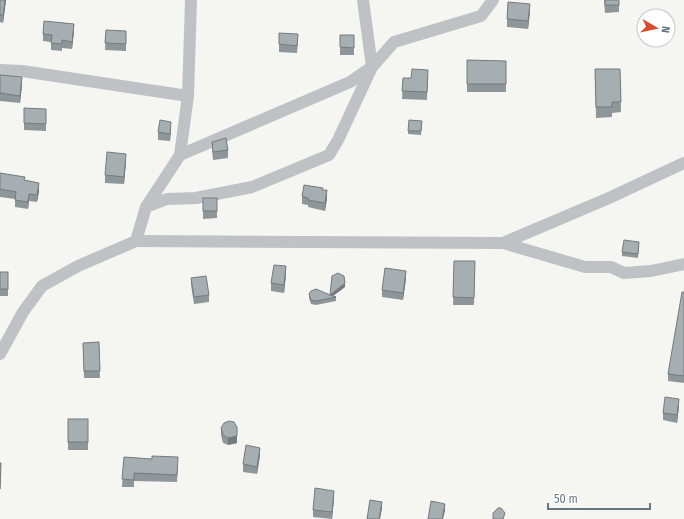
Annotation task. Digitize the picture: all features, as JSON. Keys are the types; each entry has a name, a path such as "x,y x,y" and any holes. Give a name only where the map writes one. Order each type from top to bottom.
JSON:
{"street":[{"path":"136,241 146,206 180,155 188,96 191,0"},
{"path":"146,206 167,199 196,198 252,187 329,155 338,140 372,67 363,0"},
{"path":"180,155 350,82 372,67 394,42 481,16 493,0"},
{"path":"0,70 22,71 188,96"},
{"path":"503,243 609,198 684,163"},
{"path":"0,354 23,312 42,286 78,266 136,241 503,243 585,267 611,268 624,273 651,272 684,264"}],"building":[{"path":"0,0 5,0 3,15 0,15"},
{"path":"605,0 619,0 619,5 605,5"},
{"path":"508,2 530,4 528,21 507,19"},
{"path":"44,21 74,24 72,42 62,40 62,44 51,43 52,35 43,34"},
{"path":"106,30 126,31 126,44 105,43"},
{"path":"279,33 298,34 297,46 279,44"},
{"path":"340,35 354,35 354,48 340,47"},
{"path":"467,60 506,61 506,84 467,84"},
{"path":"412,69 428,70 427,92 402,91 403,78 411,78"},
{"path":"595,69 620,69 621,102 612,102 612,107 596,107"},
{"path":"0,75 22,77 20,96 0,93"},
{"path":"24,108 46,109 46,124 24,123"},
{"path":"160,120 171,122 170,134 158,132"},
{"path":"409,120 422,121 421,131 408,131"},
{"path":"226,138 228,150 213,152 212,142"},
{"path":"107,152 126,154 124,177 105,175"},
{"path":"0,173 25,177 24,180 39,183 37,195 29,194 28,202 15,200 16,192 0,189"},
{"path":"304,185 327,190 325,203 308,200 308,198 302,196"},
{"path":"203,198 217,198 217,211 203,211"},
{"path":"624,240 639,242 638,254 622,252"},
{"path":"454,261 475,261 474,298 453,297"},
{"path":"274,265 286,266 284,285 271,283"},
{"path":"385,268 406,271 403,293 382,290"},
{"path":"0,272 8,272 8,289 0,289"},
{"path":"338,273 344,276 345,283 330,295 332,276"},
{"path":"206,276 209,295 194,297 191,278"},
{"path":"316,289 336,297 316,301 311,300 309,294 311,291"},
{"path":"682,292 684,292 684,376 668,374"},
{"path":"99,342 100,371 84,371 83,343"},
{"path":"665,397 679,399 677,415 663,413"},
{"path":"68,419 88,419 88,442 68,442"},
{"path":"229,421 234,422 237,427 237,436 228,438 223,435 221,428 224,423"},
{"path":"246,445 260,448 257,467 243,464"},
{"path":"152,456 178,457 177,475 134,473 134,480 122,479 124,457 152,459"},
{"path":"0,463 1,463 0,489"},
{"path":"315,488 334,491 332,512 313,510"},
{"path":"370,500 382,502 379,519 367,519"},
{"path":"431,501 445,504 442,519 428,519"},
{"path":"498,508 501,508 505,513 503,519 493,519 493,513"}]}
